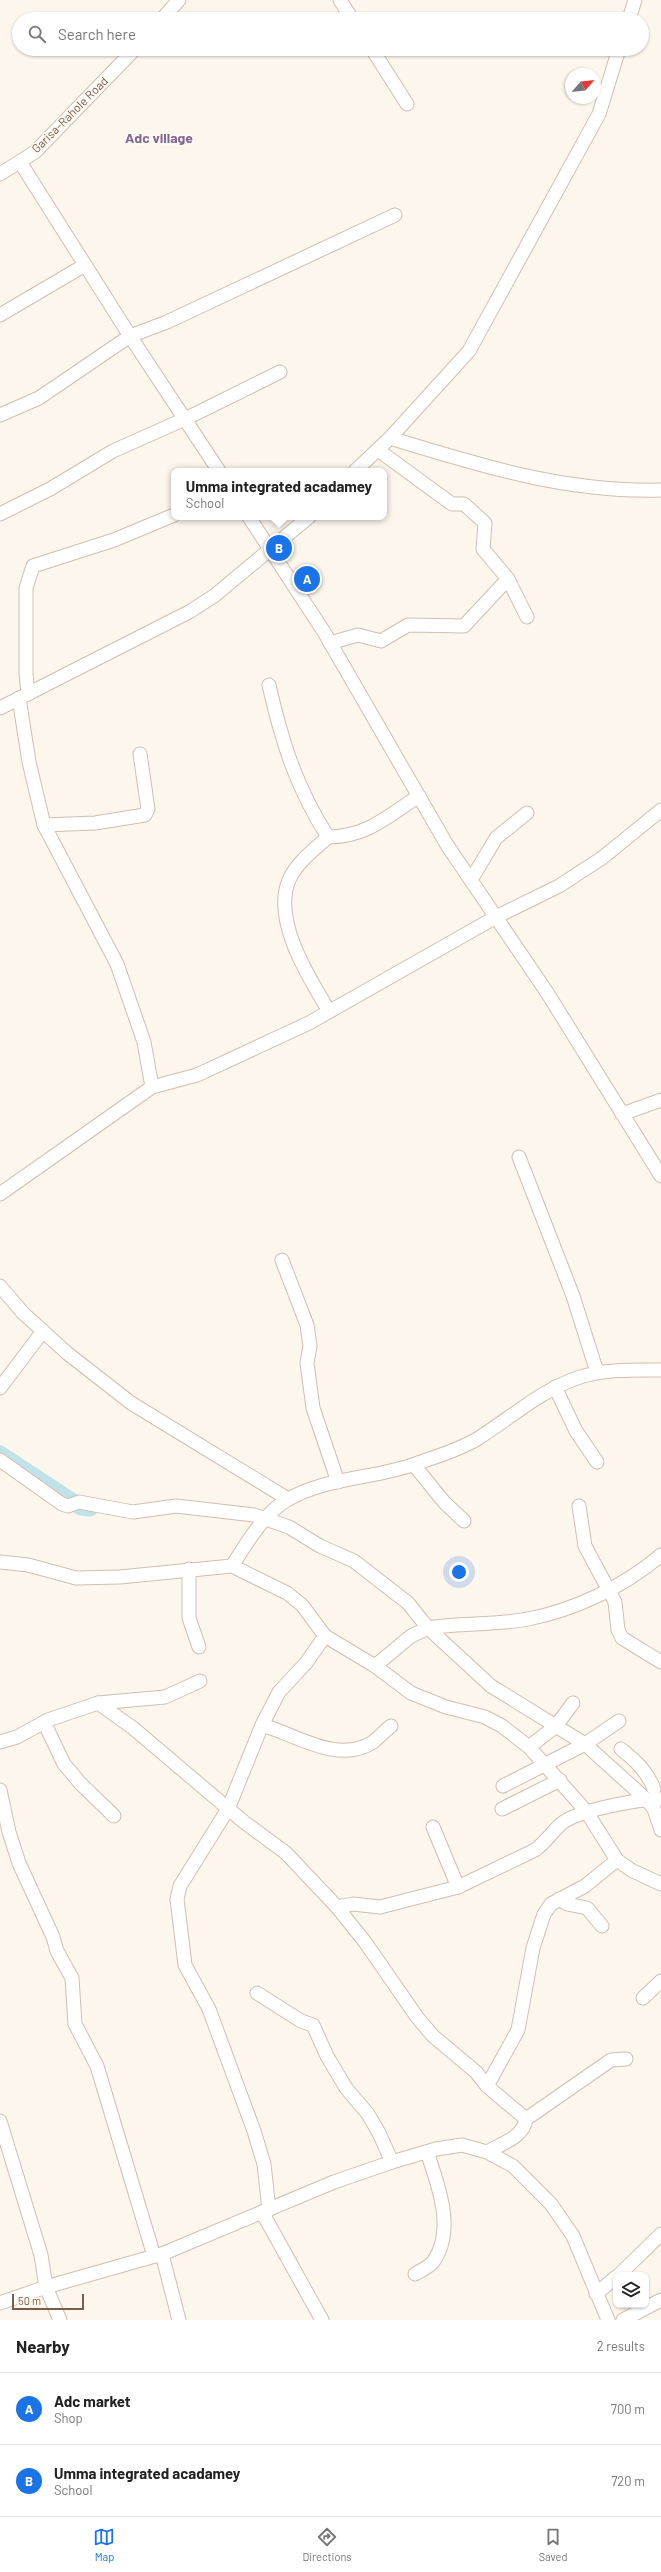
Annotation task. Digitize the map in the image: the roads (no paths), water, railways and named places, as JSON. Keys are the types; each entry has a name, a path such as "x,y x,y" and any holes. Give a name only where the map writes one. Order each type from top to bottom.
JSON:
{"street":[{"path":"168,12 179,0"},
{"path":"340,0 348,12"},
{"path":"631,12 635,0"},
{"name":"Garisa-Rahole Road","path":"0,174 35,152 128,56"},
{"path":"376,56 407,104"},
{"path":"358,468 390,438 469,351 599,114 617,56"},
{"path":"20,162 130,336 217,468"},
{"path":"0,415 39,398 130,336 166,322 395,215"},
{"path":"0,315 85,264"},
{"path":"0,514 50,489 113,451 185,419 280,372"},
{"path":"390,438 542,481 624,491 661,490"},
{"path":"378,450 452,504 464,504 485,523 483,549 508,579 527,617"},
{"path":"152,1086 144,1042 117,964 44,825 29,762 24,696 26,673 26,588 33,566 114,540 171,516"},
{"path":"251,520 330,643 419,796 471,880 548,994 661,1176"},
{"path":"0,708 189,612 214,596 305,520"},
{"path":"330,643 358,635 381,641 408,625 464,626 508,579"},
{"path":"270,685 282,743 302,792 328,837"},
{"path":"44,825 95,824 146,815 148,809 140,754"},
{"path":"329,1011 306,974 294,944 286,911 285,895 289,880 297,869 328,837 346,837 360,833 419,796"},
{"path":"0,1194 152,1086 197,1075 329,1011 496,917 576,876 602,858 661,810"},
{"path":"471,880 496,838 527,813"},
{"path":"622,1114 661,1100"},
{"path":"519,1157 573,1296 597,1372"},
{"path":"282,1260 307,1325 310,1346 307,1363 313,1408 338,1482"},
{"path":"0,1286 23,1313 43,1331 131,1403 288,1499"},
{"path":"0,1388 43,1331"},
{"path":"232,1566 253,1533 267,1520 276,1507 288,1499 338,1482 361,1479 414,1465 475,1440 555,1387 597,1372 661,1370"},
{"path":"555,1387 576,1431 597,1462"},
{"path":"0,1460 68,1506 79,1502 133,1512 176,1506 254,1515 289,1527 320,1546 354,1561 408,1603 428,1628 491,1686 584,1744 654,1797"},
{"path":"414,1465 444,1502 464,1521"},
{"path":"579,1506 586,1546 614,1602 617,1622 622,1638 661,1662"},
{"path":"375,1666 411,1636 428,1628 459,1623 528,1619 563,1609 609,1590 645,1569 661,1555"},
{"path":"0,1562 28,1565 76,1578 120,1577 189,1569 232,1566 294,1598 302,1605 325,1636 375,1666 411,1693 446,1707 485,1717 502,1726 529,1747 560,1780 586,1811 617,1860 631,1870 661,1884"},
{"path":"189,1569 189,1618 199,1647"},
{"path":"322,2320 265,2211 264,2164 256,2137 209,2009 185,1965 176,1899 180,1886 228,1809 262,1725 279,1692 306,1663 325,1636"},
{"path":"0,1742 17,1737 44,1722 98,1703 165,1697 200,1681"},
{"path":"98,1703 133,1728 228,1809 286,1853 337,1907 365,1942 417,2017 433,2036 476,2072 487,2086 526,2119"},
{"path":"529,1747 556,1726 573,1704"},
{"path":"44,1722 64,1764 80,1783 114,1816"},
{"path":"503,1786 584,1744 619,1722"},
{"path":"262,1725 318,1747 355,1749 372,1742 392,1726"},
{"path":"621,1749 638,1762 649,1776 654,1797 654,1809 661,1830"},
{"path":"654,1797 661,1777"},
{"path":"502,1809 560,1780"},
{"path":"0,1790 8,1832 19,1863 53,1937 56,1951 72,1978 75,2024 97,2066 179,2320"},
{"path":"337,1907 353,1904 380,1908 458,1887 535,1850 546,1842 562,1824 586,1811 654,1797"},
{"path":"432,1827 458,1887"},
{"path":"487,2086 518,2030 533,1948 544,1914 551,1904 585,1886 617,1860"},
{"path":"559,1899 567,1904 587,1908 602,1926"},
{"path":"643,1998 661,1981"},
{"path":"257,1993 301,2021 313,2025 327,2056 346,2088 368,2114 379,2133 392,2162"},
{"path":"487,2152 519,2134 525,2127 526,2119 611,2060 626,2059"},
{"path":"0,2121 40,2254 46,2287 60,2320"},
{"path":"0,2303 46,2287 158,2255 334,2182 392,2162 427,2152 462,2145 487,2152 513,2166 551,2204 573,2236 608,2320"},
{"path":"415,2274 432,2263 443,2241 441,2194 427,2152"},
{"path":"622,2272 661,2234"},
{"path":"596,2294 613,2280"},
{"path":"623,2320 661,2300"}],"waterway":[{"path":"0,1454 81,1507 90,1508"}],"place":[{"name":"Umma integrated acadamey","path":"279,548"},
{"name":"Adc market","path":"307,579"}],"district":[{"name":"Adc village","path":"159,138"}]}
